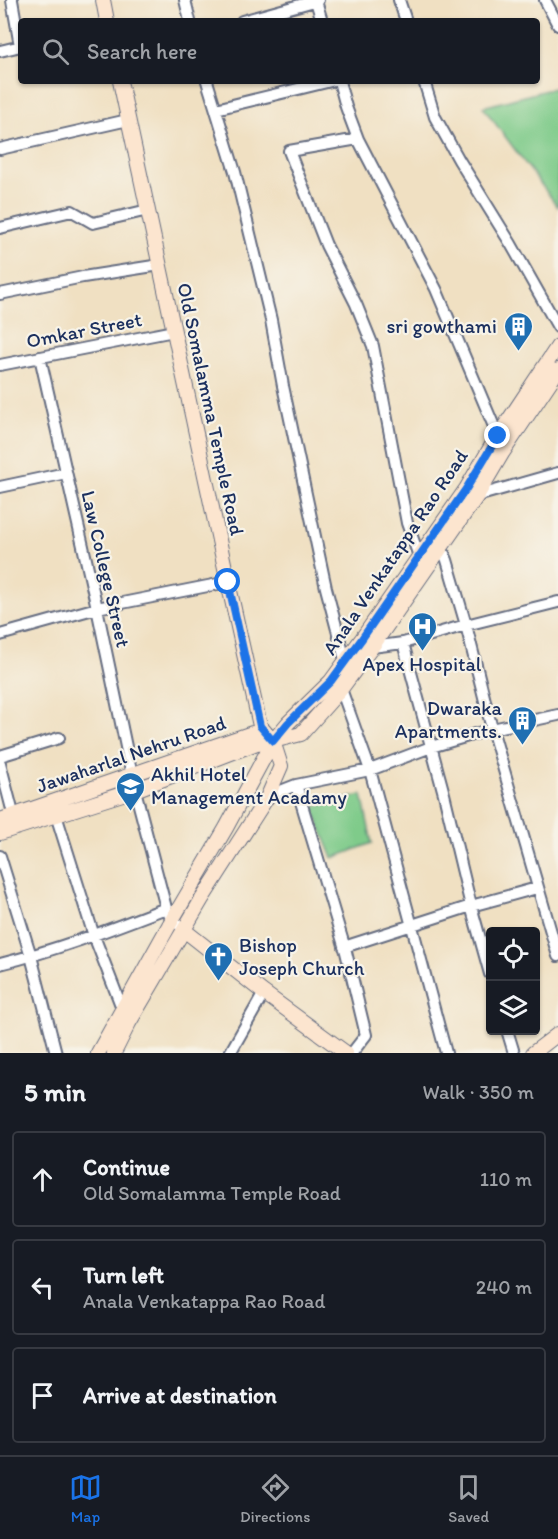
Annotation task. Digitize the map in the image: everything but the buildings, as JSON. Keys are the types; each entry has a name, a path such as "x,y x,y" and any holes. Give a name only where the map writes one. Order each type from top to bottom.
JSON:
{"main road":[{"path":"103,0 106,18"},
{"name":"Old Somalamma Temple Road","path":"121,84 260,726 273,741"},
{"name":"Anala Venkatappa Rao Road","path":"273,741 301,734 341,689 372,647 441,547 472,492 498,436 558,346"},
{"name":"Anala Venkatappa Rao Road","path":"98,1053 169,914 226,828 273,741 331,681 419,556 503,452 554,381 558,370"},
{"name":"Jawaharlal Nehru Road","path":"0,833 10,821 252,733 273,741"},
{"path":"114,1053 129,1023 184,930 268,796 282,766 273,741"},
{"name":"Jawaharlal Nehru Road","path":"10,821 56,815 135,790 257,743 273,741"},
{"path":"184,930 346,1053"},
{"path":"533,1053 558,1034"}],"street":[{"path":"12,0 18,31"},
{"path":"185,0 189,18"},
{"path":"253,18 317,0 321,18"},
{"path":"399,0 405,18"},
{"path":"545,0 558,25"},
{"path":"0,51 18,47"},
{"path":"208,84 235,172 271,320 326,588 345,660"},
{"path":"216,109 319,84"},
{"path":"340,84 357,139 436,290 498,436"},
{"path":"425,84 435,117 558,327"},
{"path":"0,149 128,120"},
{"path":"357,139 289,151 326,245 356,304 373,346 407,523 419,556"},
{"path":"0,228 72,211 93,223 148,210"},
{"path":"0,294 83,277 160,265"},
{"name":"Omkar Street","path":"0,365 174,331"},
{"name":"Law College Street","path":"40,357 97,608 135,790 169,914"},
{"path":"0,487 66,473"},
{"path":"472,492 558,473"},
{"path":"441,547 466,625 492,729 558,956"},
{"path":"0,635 97,608 228,582"},
{"path":"372,647 403,644 466,625 558,602"},
{"path":"403,644 486,960"},
{"path":"341,689 370,770 446,1053"},
{"path":"268,796 296,785 370,770 430,747 492,729 558,715"},
{"path":"0,756 59,738"},
{"path":"0,763 10,821"},
{"path":"296,785 344,946 366,1035 352,1053"},
{"path":"56,815 94,936 122,1008"},
{"path":"0,856 31,956 56,1053"},
{"path":"344,946 537,888"},
{"path":"0,964 169,914 184,930"},
{"path":"230,1053 264,993"},
{"path":"508,1035 513,1053"}],"green space":[{"path":"558,87 558,207 483,107"},
{"path":"362,795 372,843 333,858 312,807"}],"place":[{"name":"sri gowthami","path":"518,352"},
{"name":"Apex Hospital","path":"422,652"},
{"name":"Dwaraka Apartments.","path":"523,746"},
{"name":"Akhil Hotel Management Acadamy","path":"130,812"},
{"name":"Bishop Joseph Church","path":"218,982"}],"route":[{"path":"228,582 260,726 273,741 331,681 466,489 498,436"}]}
